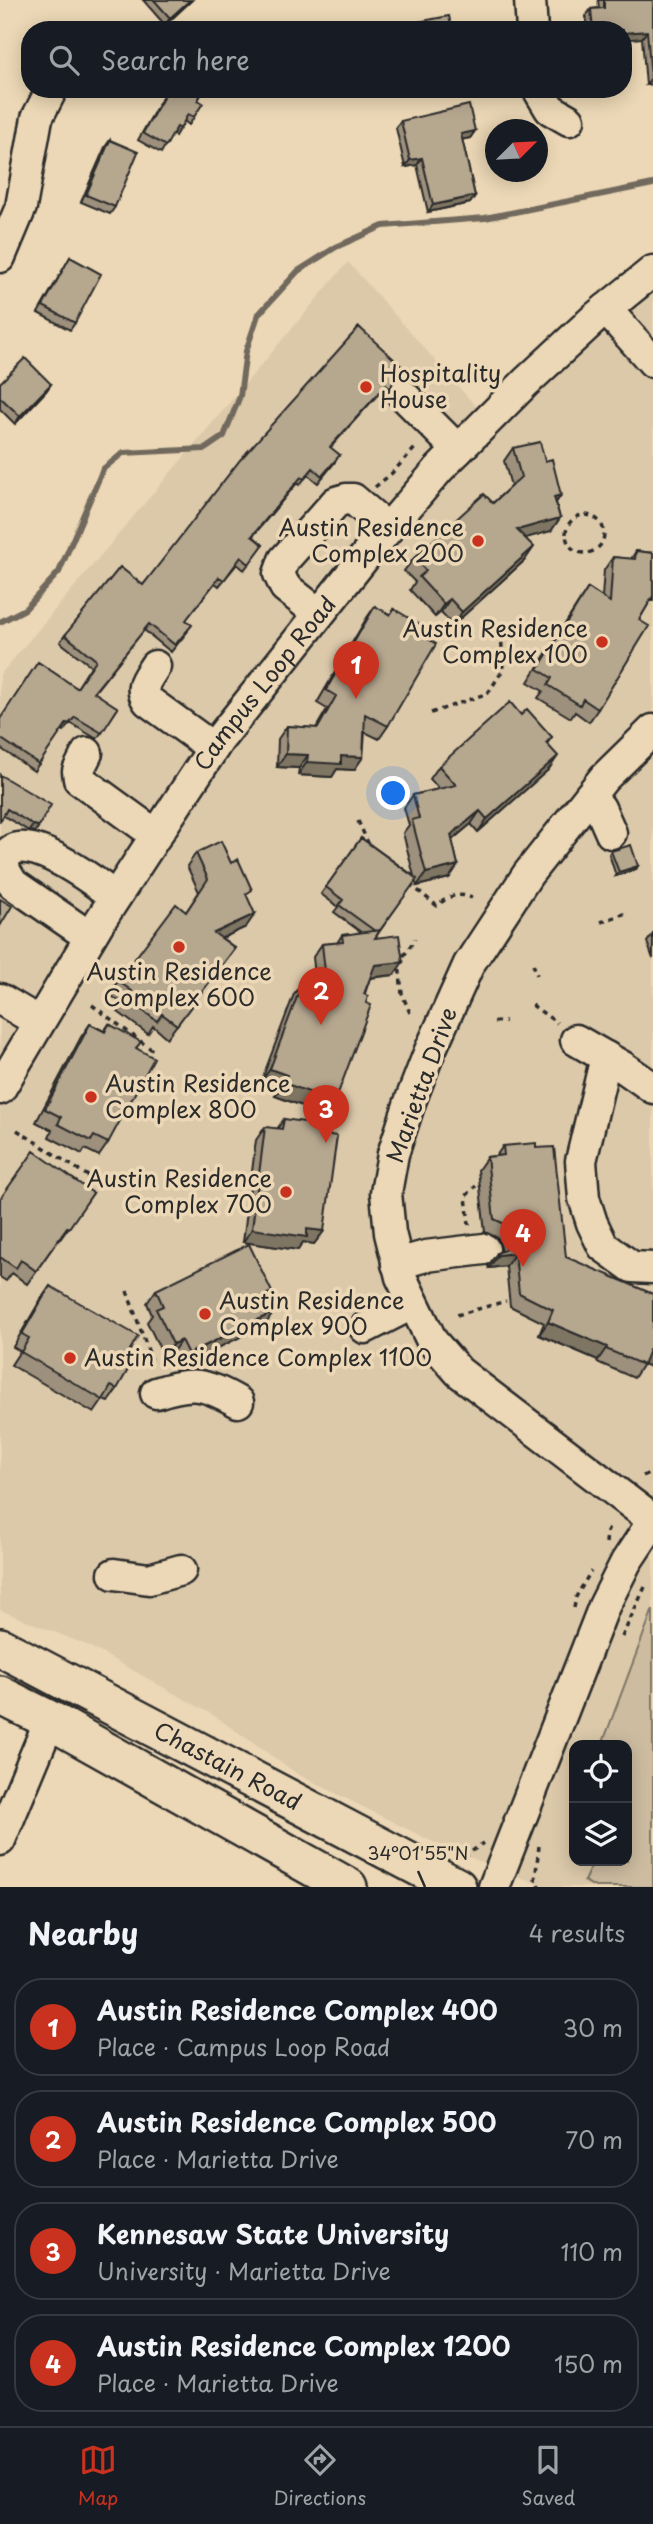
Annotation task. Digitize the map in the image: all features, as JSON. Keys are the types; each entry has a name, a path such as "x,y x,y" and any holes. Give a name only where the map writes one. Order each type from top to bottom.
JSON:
{"main road":[{"name":"Chastain Road","path":"0,1647 457,1887"},
{"name":"Chastain Road","path":"0,1695 50,1720 348,1887"}],"street":[{"path":"530,0 531,21"},
{"path":"0,257 21,207 37,118 47,98"},
{"path":"544,98 550,108 569,120"},
{"name":"Campus Loop Road","path":"0,1089 90,937 213,748 387,528 458,450 526,382 606,309 653,271"},
{"path":"606,309 653,362"},
{"path":"403,395 458,450"},
{"path":"319,614 285,587 279,574 284,560 336,502 353,499 387,528"},
{"path":"155,666 142,686 143,694 148,701 213,748"},
{"name":"Marietta Drive","path":"651,1529 459,1371 432,1341 412,1304 397,1264 390,1233 386,1192 393,1154 429,1053 469,964 528,874 604,778 653,730"},
{"path":"87,753 78,771 79,779 156,835"},
{"path":"590,796 600,808 611,833"},
{"path":"90,937 13,884 4,872 5,858 13,849 19,847 48,855 80,871 115,898"},
{"path":"0,999 39,1023"},
{"path":"566,1032 653,1088"},
{"path":"606,1057 581,1161 584,1198 603,1246 632,1266 653,1268"},
{"path":"397,1264 426,1256 477,1250"},
{"path":"365,1328 412,1304"},
{"path":"156,1393 182,1385 212,1387 236,1405"},
{"path":"494,1887 604,1606 626,1562 651,1529"},
{"path":"114,1574 149,1579 181,1570"},
{"path":"0,1840 50,1720"}],"path":[{"path":"360,505 434,426"},
{"path":"591,516 601,524 604,537 598,548 592,552 579,553 566,540 566,528 574,518 591,516"},
{"path":"431,713 488,693 503,670 500,628"},
{"path":"358,821 369,847"},
{"path":"405,879 438,906 455,895 462,894 472,898"},
{"path":"601,922 625,913"},
{"path":"410,1013 402,994 399,963 415,939"},
{"path":"533,964 537,975"},
{"path":"92,1005 155,1052"},
{"path":"532,1005 566,1032"},
{"path":"494,1022 505,1021"},
{"path":"17,1130 102,1185"},
{"path":"475,1186 467,1196 477,1250"},
{"path":"127,1291 151,1359"},
{"path":"457,1315 506,1301"},
{"path":"643,1476 653,1471"}],"shaded area":[{"path":"348,262 495,428 653,286 653,1887 545,1887 441,1846 299,1775 213,1715 89,1646 0,1610 0,675"},
{"path":"653,1609 653,1887 595,1887 584,1881 591,1866 632,1866 632,1740 604,1740"}],"building":[{"path":"154,0 190,0 170,18"},
{"path":"604,0 653,0 653,77 651,78 647,31 632,32 632,21 592,21 591,9 604,8"},
{"path":"449,16 450,21 423,21"},
{"path":"163,98 199,98 203,103 194,117 188,114 166,146 143,133"},
{"path":"469,105 475,131 461,134 475,196 433,205 422,158 410,160 401,121"},
{"path":"110,140 138,152 115,207 86,195"},
{"path":"70,257 101,274 75,323 43,306"},
{"path":"359,327 408,372 396,376 390,389 386,385 330,447 340,455 322,476 313,468 304,479 301,477 252,536 263,545 249,564 241,557 224,580 219,577 186,620 192,625 175,645 149,624 94,692 118,708 102,733 75,717 67,723 39,764 0,738 0,719 38,662 77,688 96,660 65,635 120,567 143,585 240,460"},
{"path":"25,358 51,384 20,416 0,397 0,383"},
{"name":"Austin Residence Complex 200","path":"540,442 545,461 552,459 561,495 554,497 560,518 517,530 534,547 462,612 450,599 444,604 419,577 426,571 414,558 484,494 493,503 521,477 513,448"},
{"name":"Austin Residence Complex 100","path":"636,551 653,553 653,596 639,620 649,626 598,709 583,699 580,705 548,685 552,678 538,669 588,588 610,602 613,557 635,559"},
{"path":"375,606 390,615 394,609 426,628 422,635 436,644 388,726 365,714 363,757 341,756 341,764 307,762 308,755 286,754 287,726 318,728 336,696 326,690"},
{"path":"510,702 521,715 527,709 552,737 546,743 558,756 487,819 480,811 451,835 458,865 426,873 412,820 419,818 413,795 456,785 439,766"},
{"path":"0,775 51,805 39,826 7,809 0,822"},
{"path":"361,838 417,879 378,933 380,930 375,931 339,905 343,900 326,887"},
{"name":"Austin Residence Complex 600","path":"221,841 231,863 238,859 252,890 246,894 255,914 214,933 235,948 177,1025 162,1014 157,1021 127,999 132,991 118,981 176,904 186,912 208,879 196,853"},
{"path":"631,845 638,866 619,872 611,851"},
{"path":"0,899 12,906 0,926"},
{"path":"380,930 375,938 399,935 403,962 375,965 364,994 368,996 366,1003 371,1005 337,1096 329,1093 328,1099 284,1083 287,1075 270,1069 303,981 327,990 322,944 343,942 342,935"},
{"name":"Austin Residence Complex 800","path":"90,1024 105,1032 109,1024 141,1042 136,1048 154,1058 108,1143 94,1136 91,1141 58,1124 61,1117 45,1109"},
{"name":"Austin Residence Complex 700","path":"284,1119 325,1125 323,1134 337,1136 324,1231 307,1229 307,1237 252,1229 265,1127 282,1129"},
{"path":"536,1143 536,1148 554,1147 566,1257 653,1294 653,1352 649,1350 643,1365 548,1322 553,1310 519,1293 515,1253 497,1253 504,1250 510,1235 507,1225 494,1219 487,1157 504,1155 503,1146"},
{"path":"34,1151 93,1193 36,1271 21,1260 16,1268 0,1257 0,1199"},
{"name":"Austin Residence Complex 900","path":"249,1244 272,1292 265,1295 274,1312 188,1354 181,1340 173,1344 156,1309 163,1306 156,1290"},
{"name":"Austin Residence Complex 1100","path":"50,1286 138,1336 122,1364 129,1368 117,1389 111,1386 103,1400 21,1352 29,1338 22,1334"}],"waterway":[{"path":"0,622 25,609 59,572 103,469 123,453 205,449 224,436 240,396 246,351 258,315 298,271 336,247 383,226 485,218 653,184"}],"place":[{"name":"Hospitality House","path":"366,387"},
{"name":"Austin Residence Complex 200","path":"478,541"},
{"name":"Austin Residence Complex 100","path":"602,642"},
{"name":"Austin Residence Complex 400","path":"356,699"},
{"name":"Austin Residence Complex 600","path":"179,947"},
{"name":"Austin Residence Complex 500","path":"321,1025"},
{"name":"Austin Residence Complex 800","path":"91,1097"},
{"name":"Kennesaw State University","path":"326,1143"},
{"name":"Austin Residence Complex 700","path":"286,1192"},
{"name":"Austin Residence Complex 1200","path":"523,1267"},
{"name":"Austin Residence Complex 900","path":"205,1314"},
{"name":"Austin Residence Complex 1100","path":"70,1358"}]}
